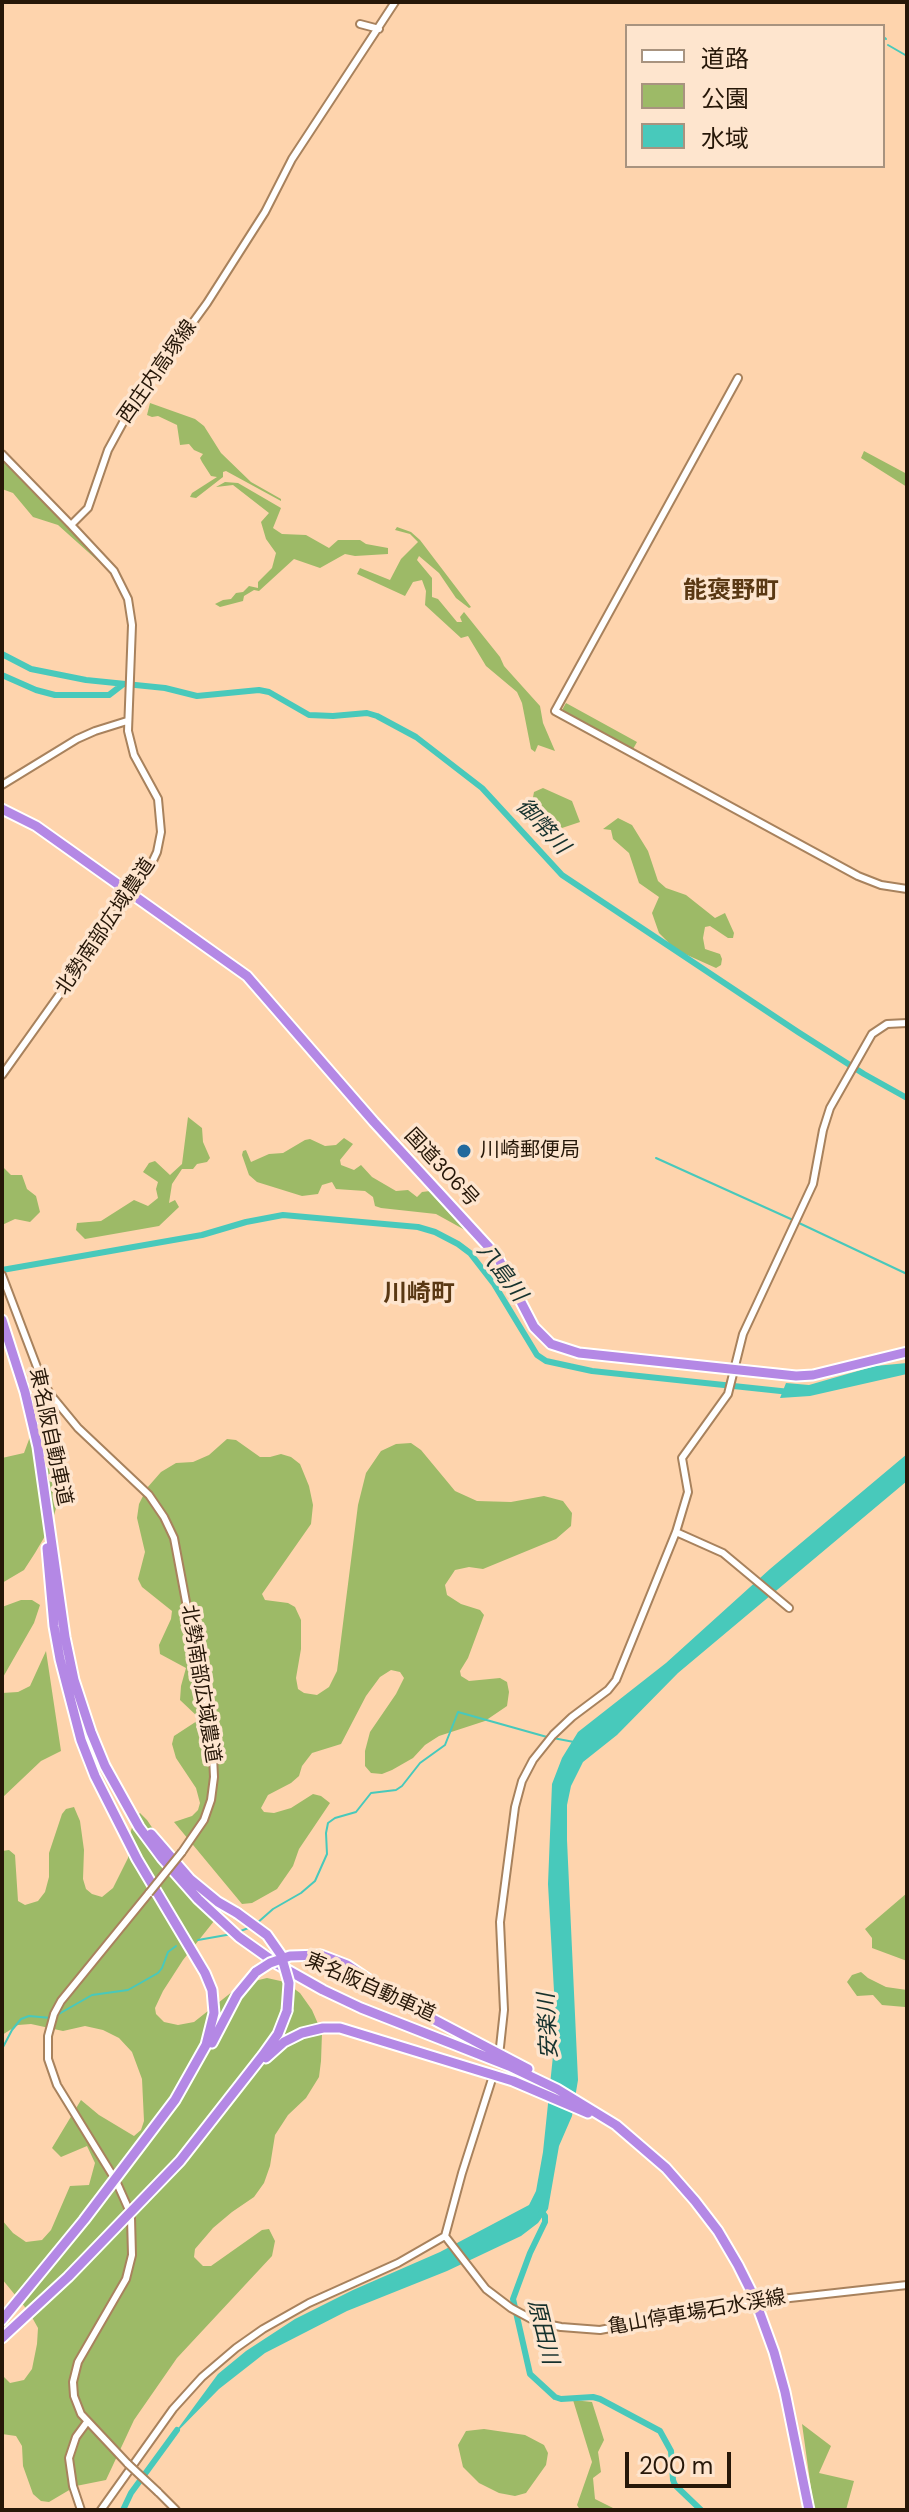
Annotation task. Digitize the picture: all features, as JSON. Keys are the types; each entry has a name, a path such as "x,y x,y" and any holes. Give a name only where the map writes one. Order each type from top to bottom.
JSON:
{"highway":[{"name":"国道306号","path":"2,809 36,826 225,960 254,984 382,1131 497,1256 542,1337 562,1349 579,1353 809,1376 907,1352"},
{"name":"東名阪自動車道","path":"2,1320 25,1392 38,1447 65,1637 82,1709 111,1779 139,1827 186,1887 225,1928"},
{"name":"東名阪自動車道","path":"2,1338 27,1426 71,1690 99,1767 122,1810 152,1854 185,1893 225,1928 293,1973 342,1999 528,2077 616,2125 652,2155 695,2201 718,2231 743,2273 765,2325 783,2382 806,2510"},
{"path":"2,2320 158,2124 206,2045 214,2013 212,1990 202,1965 120,1825 81,1740 54,1626 47,1548"},
{"path":"82,1709 113,1776 142,1822 190,1879 218,1902 259,1928 281,1955 289,1983 287,2011 273,2042 217,2115"},
{"path":"116,2178 150,2141 171,2112 247,1981 263,1967 290,1956 315,1954 347,1965 399,2001 458,2032 528,2077"},
{"path":"2,2338 154,2190 268,2055 284,2042 307,2031 340,2028 446,2060 528,2077"},
{"name":"東名阪自動車道","path":"589,2109 663,2173 702,2219 734,2268 756,2317 775,2373 806,2510"}],"main road":[{"name":"西庄内高塚線","path":"71,525 88,508 108,450 132,406 207,303 265,212 292,159 395,2"},
{"path":"360,24 379,29"},
{"path":"738,378 555,711 858,876 881,885 907,889"},
{"path":"2,454 105,560 120,581 131,616 127,721 77,739 2,785"},
{"name":"北勢南部広域農道","path":"2,1075 154,860 161,826 158,799 134,755 127,721"},
{"path":"500,2047 504,2010 500,1922 515,1807 525,1774 553,1735 616,1680 676,1532 688,1492 682,1458 728,1394 743,1334 813,1184 825,1122 843,1082 872,1034 883,1025 899,1021 907,1023"},
{"name":"北勢南部広域農道","path":"2,1276 50,1394 78,1428 149,1495 174,1538 214,1765 208,1811 199,1829 61,2001 51,2025 47,2051 57,2085 116,2178 130,2214 133,2243 126,2279 85,2350 74,2377 76,2405 87,2422 176,2510"},
{"path":"676,1532 717,1549 787,1607"},
{"path":"101,2510 173,2409 202,2377 236,2348 309,2303 448,2239 465,2163 492,2079"},
{"name":"亀山停車場石水渓線","path":"448,2239 486,2289 519,2313 537,2322 561,2327 600,2330 742,2303 907,2285"},
{"path":"81,2510 69,2458 73,2443 87,2422"}],"green space":[{"path":"150,403 195,419 204,426 221,453 251,482 281,501 226,471 223,477 196,498 190,497 217,477 211,476 202,462 200,458 203,454 189,444 180,445 177,425 158,416 147,415"},
{"path":"864,451 907,474 907,487 861,458"},
{"path":"2,460 107,569 58,525 33,517 13,493 2,489"},
{"path":"225,482 238,483 281,508 273,528 282,534 306,535 329,548 338,540 360,540 388,548 388,554 345,554 320,568 294,559 259,591 254,590 244,596 243,601 220,607 215,604 231,599 249,586 258,588 258,582 272,568 276,553 266,539 261,522 269,513 233,485 216,487"},
{"path":"397,527 411,532 420,540 471,607 456,598 439,573 419,556 417,560 432,578 432,597 438,599 457,622 462,622 460,617 464,612 504,666 540,706 543,723 555,751 538,745 535,752 531,749 517,692 486,666 468,636 461,638 425,605 426,591 422,580 413,582 405,596 357,574 360,568 390,580 401,559 418,542 410,534 395,530"},
{"path":"566,703 637,742 633,749 562,710"},
{"path":"543,788 572,801 580,822 555,833 537,828 530,819 530,813 534,792"},
{"path":"618,818 632,825 648,851 658,881 666,888 686,895 715,918 725,913 734,933 733,938 710,926 705,927 703,938 705,949 720,954 721,965 716,968 676,950 659,933 652,913 659,897 639,883 629,853 613,839 611,830 603,829"},
{"path":"188,1117 202,1128 203,1142 210,1158 193,1169 182,1169 172,1184 169,1203 175,1200 179,1207 159,1226 85,1239 76,1230 77,1223 101,1221 134,1200 148,1206 158,1198 158,1182 143,1172 149,1163 155,1161 170,1175 182,1164"},
{"path":"344,1138 353,1144 340,1160 341,1165 354,1170 361,1165 372,1177 396,1191 408,1190 417,1197 422,1192 430,1191 474,1235 436,1214 375,1206 373,1197 365,1191 336,1189 332,1182 322,1185 318,1194 302,1196 257,1182 249,1175 242,1155 246,1150 251,1162 269,1154 283,1153 305,1140 325,1146 336,1145"},
{"path":"2,1166 11,1175 22,1175 27,1189 36,1196 40,1212 30,1222 15,1219 2,1225"},
{"path":"46,1406 58,1501 51,1526 24,1570 2,1583 2,1458 24,1453 41,1407"},
{"path":"227,1439 236,1440 260,1457 281,1454 291,1457 300,1464 309,1486 313,1505 311,1524 262,1594 265,1600 295,1607 301,1620 301,1649 296,1678 298,1689 304,1693 317,1695 329,1687 337,1671 358,1505 366,1473 381,1451 396,1444 411,1443 421,1450 455,1491 477,1501 511,1502 544,1496 563,1501 572,1513 571,1526 556,1539 483,1569 469,1567 455,1570 445,1585 447,1595 461,1604 480,1610 484,1615 460,1671 461,1676 469,1681 500,1678 507,1682 507,1706 485,1721 439,1736 413,1758 392,1770 382,1774 371,1773 365,1766 370,1732 404,1678 400,1672 391,1670 380,1677 366,1696 341,1744 312,1753 299,1776 268,1795 261,1808 264,1812 274,1813 291,1808 313,1794 330,1803 277,1889 252,1903 242,1904 174,1822 192,1816 200,1803 196,1788 176,1758 172,1744 174,1736 197,1721 198,1717 180,1700 186,1668 160,1654 159,1645 172,1611 142,1587 138,1579 145,1552 137,1518 139,1504 147,1488 161,1472 176,1463 193,1462 209,1455"},
{"path":"21,1600 32,1600 40,1605 34,1623 2,1679 2,1607"},
{"path":"46,1651 61,1751 41,1761 2,1798 2,1693 18,1692 30,1686"},
{"path":"74,1807 80,1821 84,1850 83,1879 86,1889 92,1894 102,1897 113,1888 128,1858 130,1834 140,1813 174,1860 222,1911 163,1991 155,2008 156,2014 164,2022 178,2025 194,2022 242,1984 267,1978 285,1982 300,1993 312,2010 322,2033 321,2061 319,2077 306,2098 288,2115 275,2135 264,2183 254,2197 213,2228 195,2249 194,2257 203,2266 211,2266 262,2230 269,2229 275,2241 272,2256 177,2358 134,2420 106,2480 76,2486 49,2502 41,2501 33,2494 23,2466 22,2446 16,2436 2,2434 2,2375 10,2383 24,2380 32,2369 38,2328 2,2279 2,2220 26,2242 42,2240 51,2230 70,2186 89,2185 95,2163 87,2146 61,2157 52,2148 81,2100 134,2136 141,2130 144,2121 142,2079 132,2052 119,2038 85,2026 63,2031 31,2024 18,2025 2,2035 2,1851 9,1850 15,1855 18,1901 25,1905 38,1901 45,1892 49,1877 49,1853 62,1814"},
{"path":"907,1893 907,1961 872,1948 872,1938 865,1929"},
{"path":"861,1972 886,1987 907,1990 907,2012 905,2007 882,2005 873,1995 857,1996 847,1982 852,1975"},
{"path":"573,2400 592,2402 604,2440 598,2452 601,2472 593,2478 595,2499 617,2510 580,2510 577,2505 592,2462"},
{"path":"802,2424 831,2446 819,2473 854,2481 846,2510 814,2510"},
{"path":"484,2429 525,2435 544,2445 548,2453 546,2465 526,2493 515,2496 499,2493 479,2483 463,2467 458,2445 466,2431"}],"water":[{"path":"907,1363 907,1374 810,1396 780,1398 786,1383 809,1385 875,1366"},
{"path":"907,1454 907,1481 678,1673 617,1735 583,1762 571,1786 567,1805 567,1840 578,2080 572,2116 559,2146 548,2209 538,2223 521,2236 447,2271 347,2311 265,2353 219,2389 171,2438 218,2374 246,2351 295,2319 440,2252 529,2205 536,2191 543,2152 556,2027 548,1884 552,1784 562,1758 578,1732 666,1663 770,1569"}],"waterway":[{"path":"888,45 907,56"},
{"name":"御幣川","path":"2,654 31,669 86,680 165,688 197,696 259,690 269,692 309,715 367,713 377,716 416,737 482,788 562,875 798,1032 907,1098"},
{"name":"御幣川","path":"2,675 55,695 109,695 122,685"},
{"path":"656,1158 793,1220"},
{"name":"八島川","path":"2,1270 202,1235 283,1215 418,1227 435,1232 470,1253 494,1284 537,1355 546,1361 592,1371 790,1392"},
{"path":"799,1223 907,1274"},
{"path":"256,1924 315,1881 327,1854 328,1823 356,1812 371,1793 396,1790 402,1786 420,1763 445,1745 458,1712 547,1737"},
{"path":"553,1738 574,1742"},
{"path":"238,1932 251,1927"},
{"path":"198,1940 232,1934"},
{"path":"57,2015 92,1995 128,1990 158,1973 168,1952 176,1946"},
{"path":"2,2049 21,2019 29,2016 51,2018"},
{"name":"原田川","path":"542,2212 545,2222 513,2299 530,2374 555,2397 600,2399 660,2431 671,2451 675,2485 701,2510"},
{"name":"安楽川","path":"123,2510 131,2493 177,2430"}],"place":[{"name":"川崎郵便局","path":"464,1151"}],"district":[{"name":"能褒野町","path":"731,592"},
{"name":"川崎町","path":"419,1295"}]}
